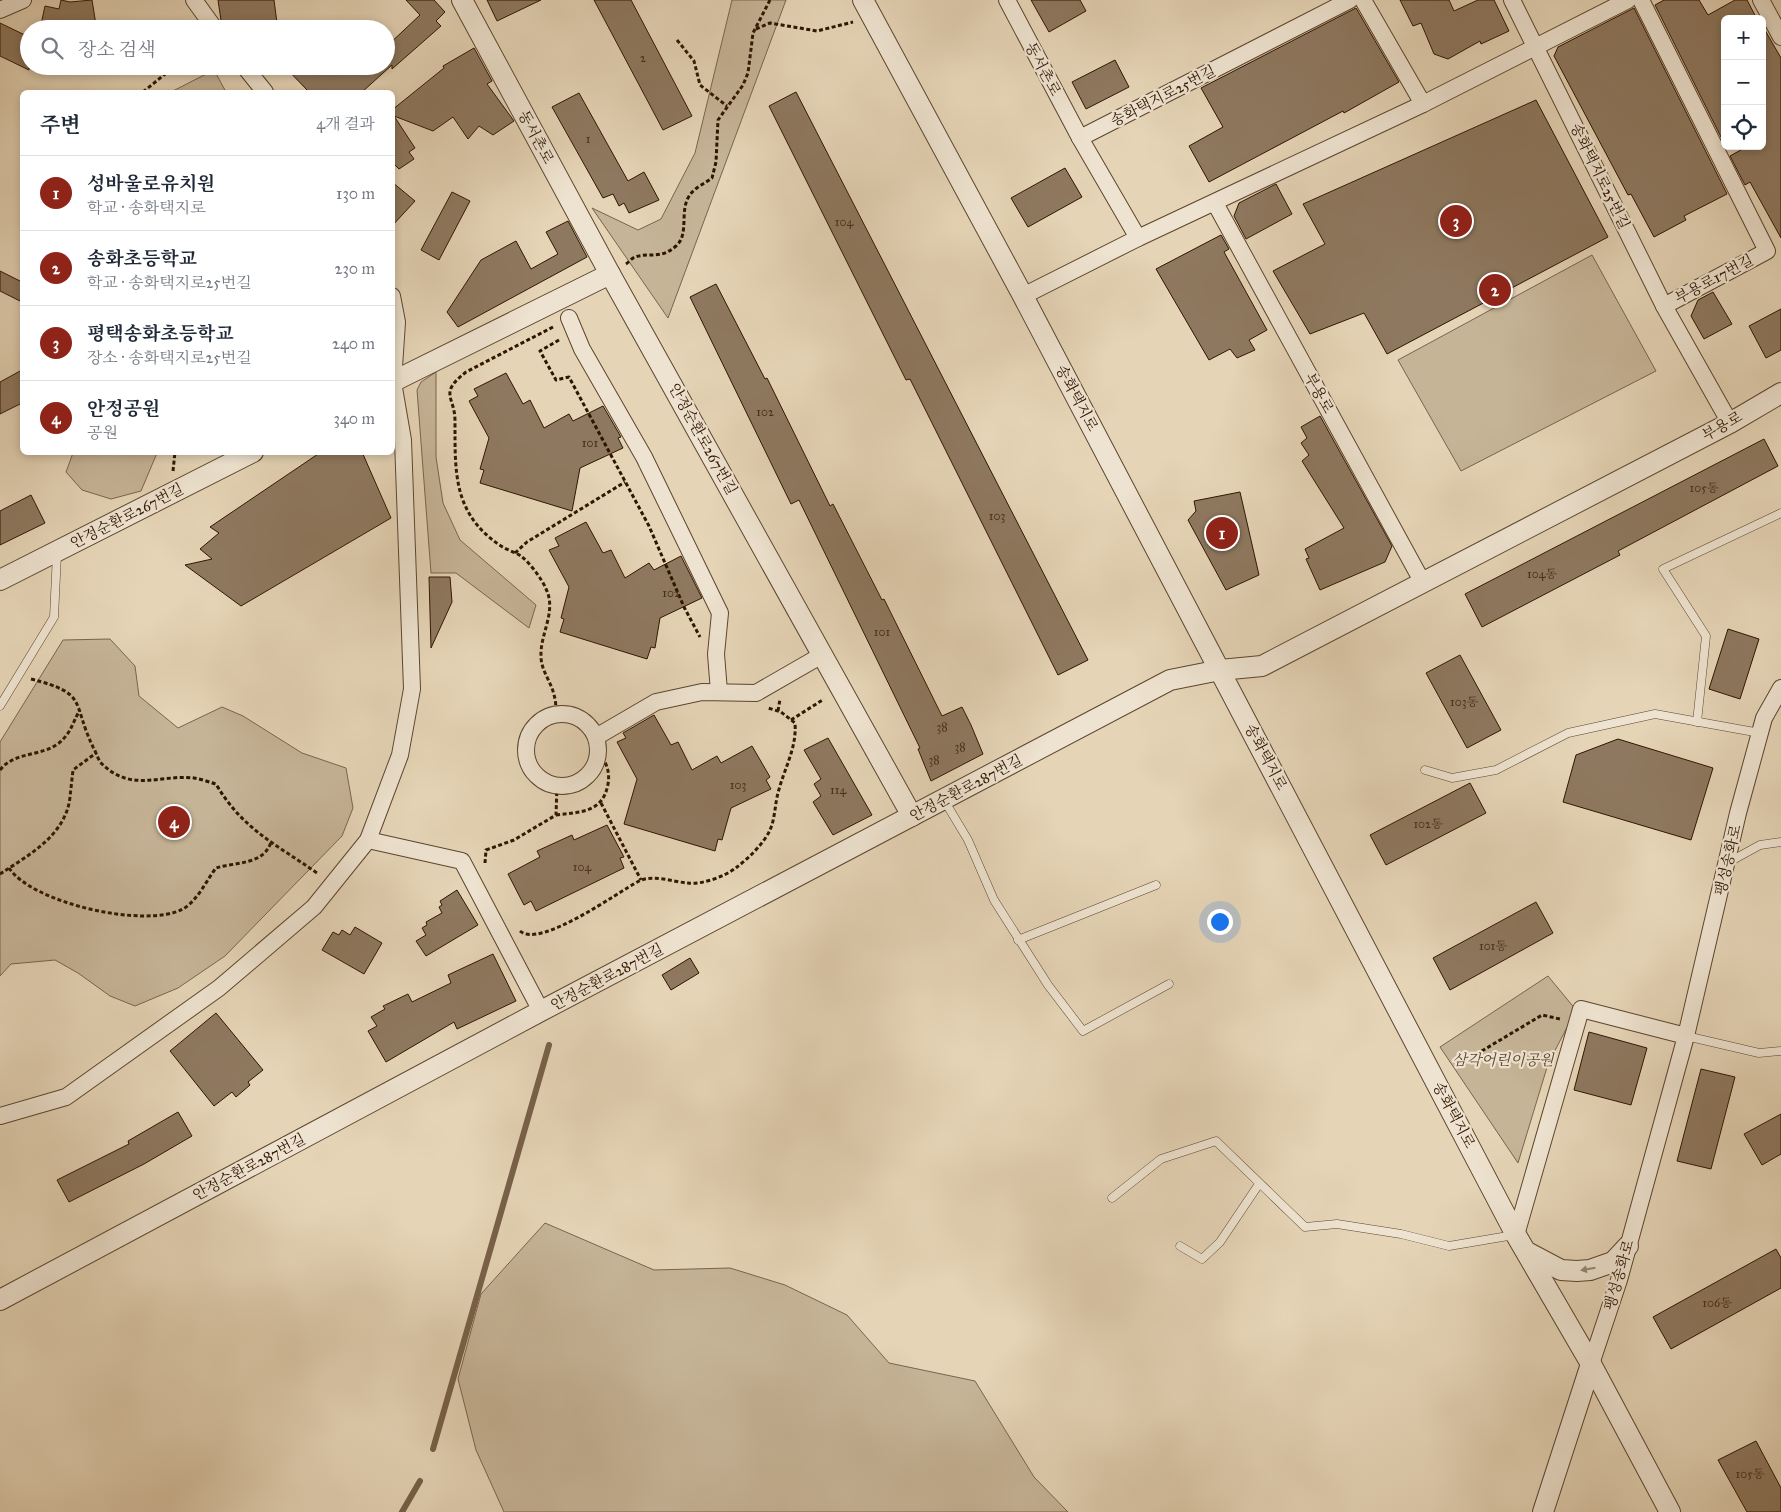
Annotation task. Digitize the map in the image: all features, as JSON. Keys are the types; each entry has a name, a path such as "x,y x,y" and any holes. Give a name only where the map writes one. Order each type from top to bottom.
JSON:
{"street":[{"path":"0,10 23,0"},
{"path":"194,0 208,20"},
{"name":"동서촌로","path":"462,0 613,280"},
{"name":"동서촌로","path":"1006,0 1080,138"},
{"name":"송화택지로25번길","path":"1080,138 1350,0"},
{"path":"1363,0 1422,104"},
{"name":"송화택지로25번길","path":"1512,0 1664,306"},
{"path":"1023,296 1138,238 1216,204 1422,104 1628,0"},
{"name":"부용로17번길","path":"1641,0 1774,247 1664,306 1730,423"},
{"path":"1761,0 1781,37"},
{"name":"송화택지로","path":"867,8 1023,296 1516,1235 1592,1364 1670,1512"},
{"path":"251,75 263,90"},
{"path":"1080,138 1138,238"},
{"name":"부용로","path":"1216,204 1423,583"},
{"path":"395,381 613,280"},
{"name":"안정순환로267번길","path":"613,280 912,816"},
{"path":"395,312 397,322 395,352"},
{"path":"572,325 582,349 644,456 720,613 716,654 719,692"},
{"name":"부용로","path":"1220,670 1262,666 1730,423 1781,393"},
{"path":"0,1116 66,1097 219,988 314,906 368,840 400,755 412,689 403,440 395,394"},
{"name":"안정순환로267번길","path":"0,580 247,455"},
{"path":"597,745 656,702 702,692 756,693 822,655"},
{"name":"안정순환로287번길","path":"0,1300 541,1011 1170,680 1220,670"},
{"name":"팽성송화로","path":"1543,1512 1619,1280 1686,1036 1764,718 1781,688"},
{"path":"556,714 572,715 586,723 597,745 593,768 582,780 567,786 551,785 537,777 528,763 525,747 530,732 541,720 556,714"},
{"path":"368,840 462,861 541,1011"},
{"path":"1516,1235 1582,1009 1686,1036"},
{"path":"1527,1252 1561,1270 1577,1271 1590,1270 1613,1262 1628,1246"}],"lane":[{"path":"1696,722 1706,636 1663,569 1781,513"},
{"path":"0,706 54,617 57,552"},
{"path":"1425,770 1452,778 1496,770 1568,733 1654,714 1760,734"},
{"path":"944,800 968,840 994,900 1018,940 1048,985 1083,1031 1169,984"},
{"path":"1727,863 1760,845 1781,842"},
{"path":"1018,940 1156,886"},
{"path":"1686,1036 1759,1053 1781,1051"},
{"path":"1112,1198 1161,1159 1216,1142 1305,1227 1338,1224 1400,1234 1449,1246 1516,1235"},
{"path":"1180,1246 1202,1260 1220,1242 1260,1184"}],"path":[{"path":"613,280 625,265 636,257 664,254 677,245 683,237 683,216 688,198 693,191 712,178 718,120 738,93 748,73 755,29 770,0"},
{"path":"755,29 770,23 817,31 867,8"},
{"path":"678,40 694,61 700,85 727,106"},
{"path":"146,90 165,75"},
{"path":"572,325 540,351 556,380 569,376 649,526 696,632 716,654"},
{"path":"556,714 554,694 540,658 550,602 546,589 522,557 500,545 475,523 457,488 454,451 455,417 449,391 458,378 466,372 572,325"},
{"path":"514,553 526,542 625,482"},
{"path":"20,673 66,690 76,700 101,763 121,776 143,782 193,778 216,784 236,814 271,842 332,884"},
{"path":"790,720 841,688"},
{"path":"520,930 524,934 533,935 555,929 641,880 663,879 701,884 736,868 763,842 771,827 779,789 796,736 795,723 781,712 761,708"},
{"path":"0,770 14,758 51,748 58,744 72,728 80,710"},
{"path":"486,866 484,858 486,850 514,840 556,815 578,812 601,803 606,794 610,776 597,745"},
{"path":"0,874 51,838 64,816 70,798 73,770 96,753"},
{"path":"556,815 557,785"},
{"path":"601,803 641,880"},
{"path":"9,868 14,876 76,904 105,913 146,916 166,914 183,908 201,891 216,868 256,859 269,848 271,842"},
{"path":"1465,1061 1542,1015 1577,1024"}],"green space":[{"path":"732,0 786,0 668,318 592,208 638,230 661,219 695,153"},
{"path":"204,75 217,75 225,90 175,90"},
{"path":"1592,255 1656,371 1461,471 1398,360"},
{"path":"436,372 436,457 443,503 460,540 536,605 529,628 456,573 431,573 417,390 421,382"},
{"path":"72,455 156,455 141,491 111,499 82,490 66,472"},
{"path":"110,639 135,666 139,696 178,728 222,707 243,716 302,753 346,768 353,808 342,836 225,956 178,988 135,1006 110,996 78,973 55,960 11,964 0,976 0,742 63,640"},
{"name":"삼각어린이공원","path":"1548,976 1576,1010 1548,1064 1518,1163 1440,1047"},
{"path":"545,1223 654,1270 730,1268 785,1285 847,1315 889,1363 975,1381 1034,1477 1068,1512 504,1512 476,1450 458,1379 481,1294"}],"building":[{"path":"61,0 70,2 92,0 95,20 42,20 45,6 59,9"},
{"path":"218,0 274,0 277,20 221,20"},
{"path":"406,0 434,0 445,12 436,21 441,26 395,66 395,39 420,15"},
{"path":"487,0 541,0 497,21"},
{"path":"594,0 631,0 692,116 663,130"},
{"path":"1031,0 1080,0 1086,11 1049,32"},
{"path":"1400,0 1449,0 1454,11 1478,0 1494,0 1509,31 1481,44 1480,41 1448,59 1434,54 1421,23 1413,26"},
{"path":"1664,0 1699,0 1708,15 1735,0 1747,0 1755,15 1721,15 1721,137 1655,5"},
{"path":"1356,8 1399,82 1344,113 1343,111 1209,182 1189,146 1223,127 1201,88"},
{"path":"1634,8 1727,194 1684,216 1686,220 1654,237 1631,194 1628,195 1554,56 1558,47"},
{"path":"0,23 20,33 20,66 0,56"},
{"path":"1766,32 1781,58 1781,238 1750,182 1745,185 1730,156 1741,150 1766,150"},
{"path":"474,48 492,81 487,84 514,121 493,135 479,126 468,139 453,117 433,131 395,116 395,108 444,68 443,66"},
{"path":"1115,60 1129,87 1086,109 1072,82"},
{"path":"293,75 381,75 364,90 307,90"},
{"path":"796,92 1088,660 1058,675 910,379 906,380 769,106"},
{"path":"579,93 628,181 644,172 659,200 629,213 624,203 619,206 613,194 603,198 552,107"},
{"path":"1536,100 1608,237 1387,354 1364,313 1310,334 1273,271 1325,244 1303,204"},
{"path":"395,118 415,148 409,152 414,159 399,169 395,165"},
{"path":"1065,168 1082,197 1028,227 1011,198"},
{"path":"395,184 415,201 395,223"},
{"path":"1276,184 1292,214 1246,239 1234,216 1239,203"},
{"path":"452,192 470,201 439,260 421,250"},
{"path":"568,221 587,257 458,327 447,312 481,260 516,241 531,269 558,254 546,232"},
{"path":"1221,235 1229,249 1224,252 1267,330 1249,340 1255,350 1237,358 1230,349 1209,360 1156,269"},
{"path":"0,271 20,281 20,301 0,291"},
{"path":"716,284 765,379 767,378 830,506 833,504 882,600 884,599 942,716 962,707 971,725 983,754 931,781 918,749 920,748 799,500 791,504 690,297"},
{"path":"1713,292 1732,324 1704,339 1691,316 1698,300"},
{"path":"1781,309 1781,350 1766,358 1749,326"},
{"path":"20,371 20,404 0,414 0,382"},
{"path":"506,373 523,404 530,400 544,428 569,414 573,421 603,406 621,437 618,438 623,448 580,468 572,511 480,483 484,470 480,469 489,438 469,401 478,396 474,389"},
{"path":"1320,416 1392,546 1385,562 1320,590 1306,559 1309,558 1305,549 1344,528 1302,461 1309,455 1301,443 1307,438 1301,427"},
{"path":"1764,439 1778,466 1618,551 1620,555 1482,627 1465,594"},
{"path":"317,455 363,455 391,518 241,606 185,565 212,559 200,549 219,533 210,527"},
{"path":"1240,492 1259,575 1226,590 1188,520 1196,511 1194,501"},
{"path":"31,495 45,523 0,545 0,511"},
{"path":"586,522 603,553 611,550 625,578 649,563 654,570 681,556 702,598 660,618 655,648 651,647 647,659 560,632 564,619 561,618 569,587 549,550 559,546 555,538"},
{"path":"429,577 450,577 452,602 431,648"},
{"path":"1728,629 1759,639 1740,699 1709,689"},
{"path":"1460,655 1501,730 1467,748 1426,673"},
{"path":"654,715 671,745 678,742 692,770 717,756 721,763 752,746 770,777 766,780 771,789 731,808 722,840 718,839 715,851 624,824 637,779 617,742 626,738 623,733"},
{"path":"828,738 872,815 833,835 813,802 821,796 814,784 821,779 804,750"},
{"path":"1618,739 1713,768 1691,840 1563,802 1576,755"},
{"path":"1470,783 1486,813 1386,865 1370,835"},
{"path":"607,825 624,857 620,858 624,868 536,911 531,901 524,905 508,874 540,857 537,851 572,835 574,840"},
{"path":"457,890 478,925 426,956 416,941 426,935 422,928 427,925 426,922 442,913 439,907 442,905 440,901"},
{"path":"1536,902 1553,933 1450,990 1433,958"},
{"path":"355,927 382,943 364,974 322,950 333,932 339,935 342,930 350,935"},
{"path":"493,954 516,1001 457,1029 454,1022 386,1062 368,1031 377,1026 371,1017 385,1009 383,1006 408,994 412,1002 451,983 448,975"},
{"path":"690,958 699,973 671,990 662,975"},
{"path":"216,1013 263,1070 248,1082 250,1085 236,1097 232,1092 214,1106 170,1051"},
{"path":"1589,1032 1647,1048 1631,1105 1574,1090"},
{"path":"1701,1069 1735,1077 1711,1169 1677,1161"},
{"path":"178,1112 192,1136 144,1164 69,1202 57,1180 129,1144 128,1141"},
{"path":"1781,1114 1781,1154 1762,1165 1744,1134"},
{"path":"1776,1249 1781,1258 1781,1288 1671,1349 1653,1317"},
{"path":"1756,1441 1781,1488 1781,1512 1747,1512 1718,1460"}],"waterway":[{"path":"433,1449 549,1045"},
{"path":"402,1512 420,1481"}],"place":[{"name":"평택송화초등학교","path":"1456,221"},
{"name":"송화초등학교","path":"1495,290"},
{"name":"성바울로유치원","path":"1222,533"},
{"name":"안정공원","path":"174,822"}]}
